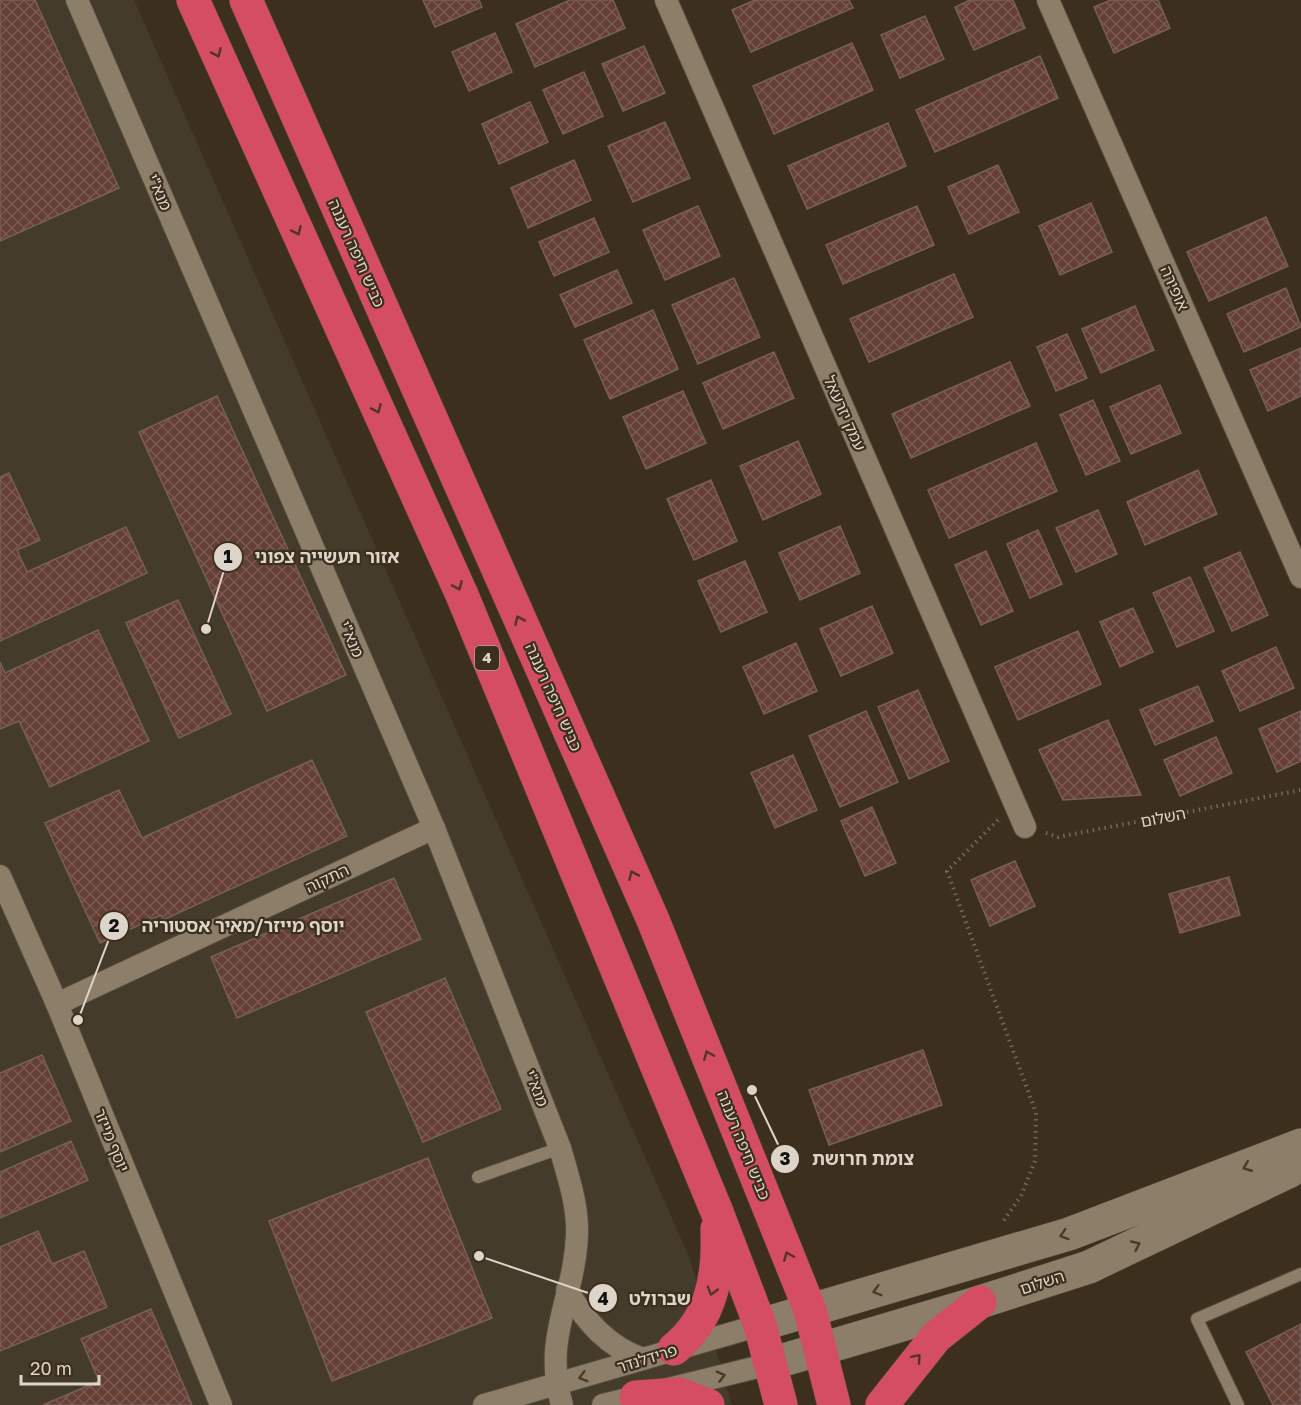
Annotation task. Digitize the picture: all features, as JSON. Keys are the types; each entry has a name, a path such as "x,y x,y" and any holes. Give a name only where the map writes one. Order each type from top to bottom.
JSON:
{"highway":[{"name":"4","path":"193,0 462,595 717,1212 760,1325 781,1405"},
{"name":"כביש חיפה רעננה","path":"246,0 653,920 810,1310 822,1350 834,1405"},
{"path":"674,1349 691,1336 713,1292 717,1264 717,1212"},
{"path":"882,1405 936,1337 980,1302"},
{"path":"636,1397 679,1394 708,1405"}],"street":[{"name":"מנא\"י","path":"77,0 434,828 560,1148 573,1194 577,1234 555,1340 559,1395"},
{"name":"עמק יזרעאל","path":"666,0 1025,827"},
{"name":"אופירה","path":"1048,0 1301,577"},
{"name":"התקוה","path":"57,1004 434,828"},
{"name":"יוסף מייזר","path":"0,876 57,1004 221,1405"},
{"path":"810,1310 1070,1234 1301,1145"},
{"name":"השלום","path":"770,1364 1089,1267 1301,1165"},
{"path":"567,1290 594,1328 626,1353 643,1359"},
{"name":"פרידלנדר","path":"484,1405 559,1395 643,1359 810,1310"},
{"name":"פרידלנדר","path":"603,1405 770,1364"}],"lane":[{"path":"478,1177 560,1148"},
{"path":"1238,1405 1197,1318 1301,1274"}],"path":[{"name":"השלום","path":"1025,827 1058,837 1301,790"},
{"path":"1015,803 946,871 1036,1113 1035,1161 1021,1196"}],"shaded area":[{"path":"0,0 134,0 690,1259 732,1405 0,1405"}],"building":[{"path":"0,0 35,0 119,188 0,241"},
{"path":"423,0 479,0 482,7 435,27"},
{"path":"570,0 613,0 625,28 535,67 516,24"},
{"path":"755,0 849,0 853,8 751,52 732,10"},
{"path":"970,0 1013,0 1025,28 974,50 955,7"},
{"path":"1111,0 1158,0 1170,28 1114,53 1094,7"},
{"path":"925,16 944,59 900,78 881,35"},
{"path":"495,33 512,72 469,91 452,52"},
{"path":"852,43 873,90 774,134 753,86"},
{"path":"644,46 665,93 623,111 602,64"},
{"path":"1040,56 1058,98 935,152 916,110"},
{"path":"584,72 603,116 563,134 543,90"},
{"path":"530,102 548,142 499,164 482,124"},
{"path":"665,122 690,178 633,202 608,146"},
{"path":"888,123 906,166 807,209 788,166"},
{"path":"574,160 591,200 528,228 511,188"},
{"path":"998,165 1019,212 969,234 948,187"},
{"path":"1091,203 1112,252 1060,275 1039,226"},
{"path":"698,206 720,256 665,280 643,230"},
{"path":"917,206 934,245 843,284 826,245"},
{"path":"1266,217 1288,266 1209,301 1187,252"},
{"path":"594,218 609,252 554,276 539,242"},
{"path":"617,270 632,303 575,327 560,295"},
{"path":"954,274 973,317 869,362 850,319"},
{"path":"734,278 760,337 698,364 672,305"},
{"path":"1286,288 1301,327 1244,352 1227,314"},
{"path":"1135,306 1154,350 1101,373 1082,329"},
{"path":"653,310 678,369 610,399 584,340"},
{"path":"1067,334 1087,378 1056,391 1037,347"},
{"path":"1301,348 1301,396 1268,411 1250,370"},
{"path":"774,352 794,398 723,429 703,383"},
{"path":"1010,362 1030,406 911,458 892,414"},
{"path":"1160,385 1181,433 1131,454 1110,407"},
{"path":"683,391 706,443 646,469 623,417"},
{"path":"217,396 346,675 267,711 139,432"},
{"path":"1093,400 1120,461 1086,475 1060,415"},
{"path":"798,441 821,494 763,520 740,466"},
{"path":"1036,443 1057,491 949,538 928,490"},
{"path":"1198,470 1217,514 1145,545 1127,502"},
{"path":"9,473 40,540 17,550 27,572 126,527 147,573 0,641 0,477"},
{"path":"711,480 737,541 694,560 667,499"},
{"path":"1098,510 1117,554 1076,572 1056,528"},
{"path":"840,526 860,573 800,600 779,553"},
{"path":"1038,530 1062,584 1030,598 1007,544"},
{"path":"986,551 1013,611 981,625 955,565"},
{"path":"1240,552 1268,615 1232,631 1204,568"},
{"path":"745,561 767,612 721,632 698,581"},
{"path":"1190,577 1214,631 1177,647 1153,593"},
{"path":"178,600 231,714 179,738 126,623"},
{"path":"872,606 893,653 841,676 820,629"},
{"path":"1133,608 1153,652 1120,667 1100,622"},
{"path":"98,630 149,741 50,787 19,721 0,729 0,662 5,673"},
{"path":"1078,631 1101,684 1018,720 995,667"},
{"path":"796,643 817,691 764,714 743,667"},
{"path":"1276,647 1294,688 1240,711 1222,671"},
{"path":"1198,686 1213,721 1155,745 1140,710"},
{"path":"918,690 949,761 909,779 878,707"},
{"path":"866,711 898,782 840,807 809,736"},
{"path":"1301,711 1301,761 1277,772 1259,729"},
{"path":"1108,720 1141,795 1063,800 1039,750"},
{"path":"1216,737 1232,773 1180,796 1164,760"},
{"path":"793,755 817,810 775,828 751,773"},
{"path":"312,760 347,836 163,920 161,915 100,943 45,823 119,790 142,838"},
{"path":"872,807 896,863 865,876 841,821"},
{"path":"1015,861 1035,906 990,926 971,880"},
{"path":"1229,877 1240,915 1180,933 1169,894"},
{"path":"394,878 421,939 237,1018 211,957"},
{"path":"445,978 501,1109 423,1142 366,1012"},
{"path":"923,1050 942,1105 829,1145 809,1090"},
{"path":"42,1055 71,1121 0,1152 0,1073"},
{"path":"71,1141 88,1180 0,1218 0,1172"},
{"path":"428,1158 492,1318 332,1381 269,1221"},
{"path":"38,1231 52,1264 84,1251 107,1307 0,1351 0,1247"},
{"path":"151,1309 192,1405 43,1405 99,1381 81,1339"},
{"path":"1301,1324 1301,1405 1273,1405 1246,1352"}],"place":[{"name":"אזור תעשייה צפוני","path":"206,629"},
{"name":"יוסף מייזר/מאיר אסטוריה","path":"78,1020"},
{"name":"צומת חרושת","path":"752,1090"},
{"name":"שברולט","path":"479,1256"}]}
